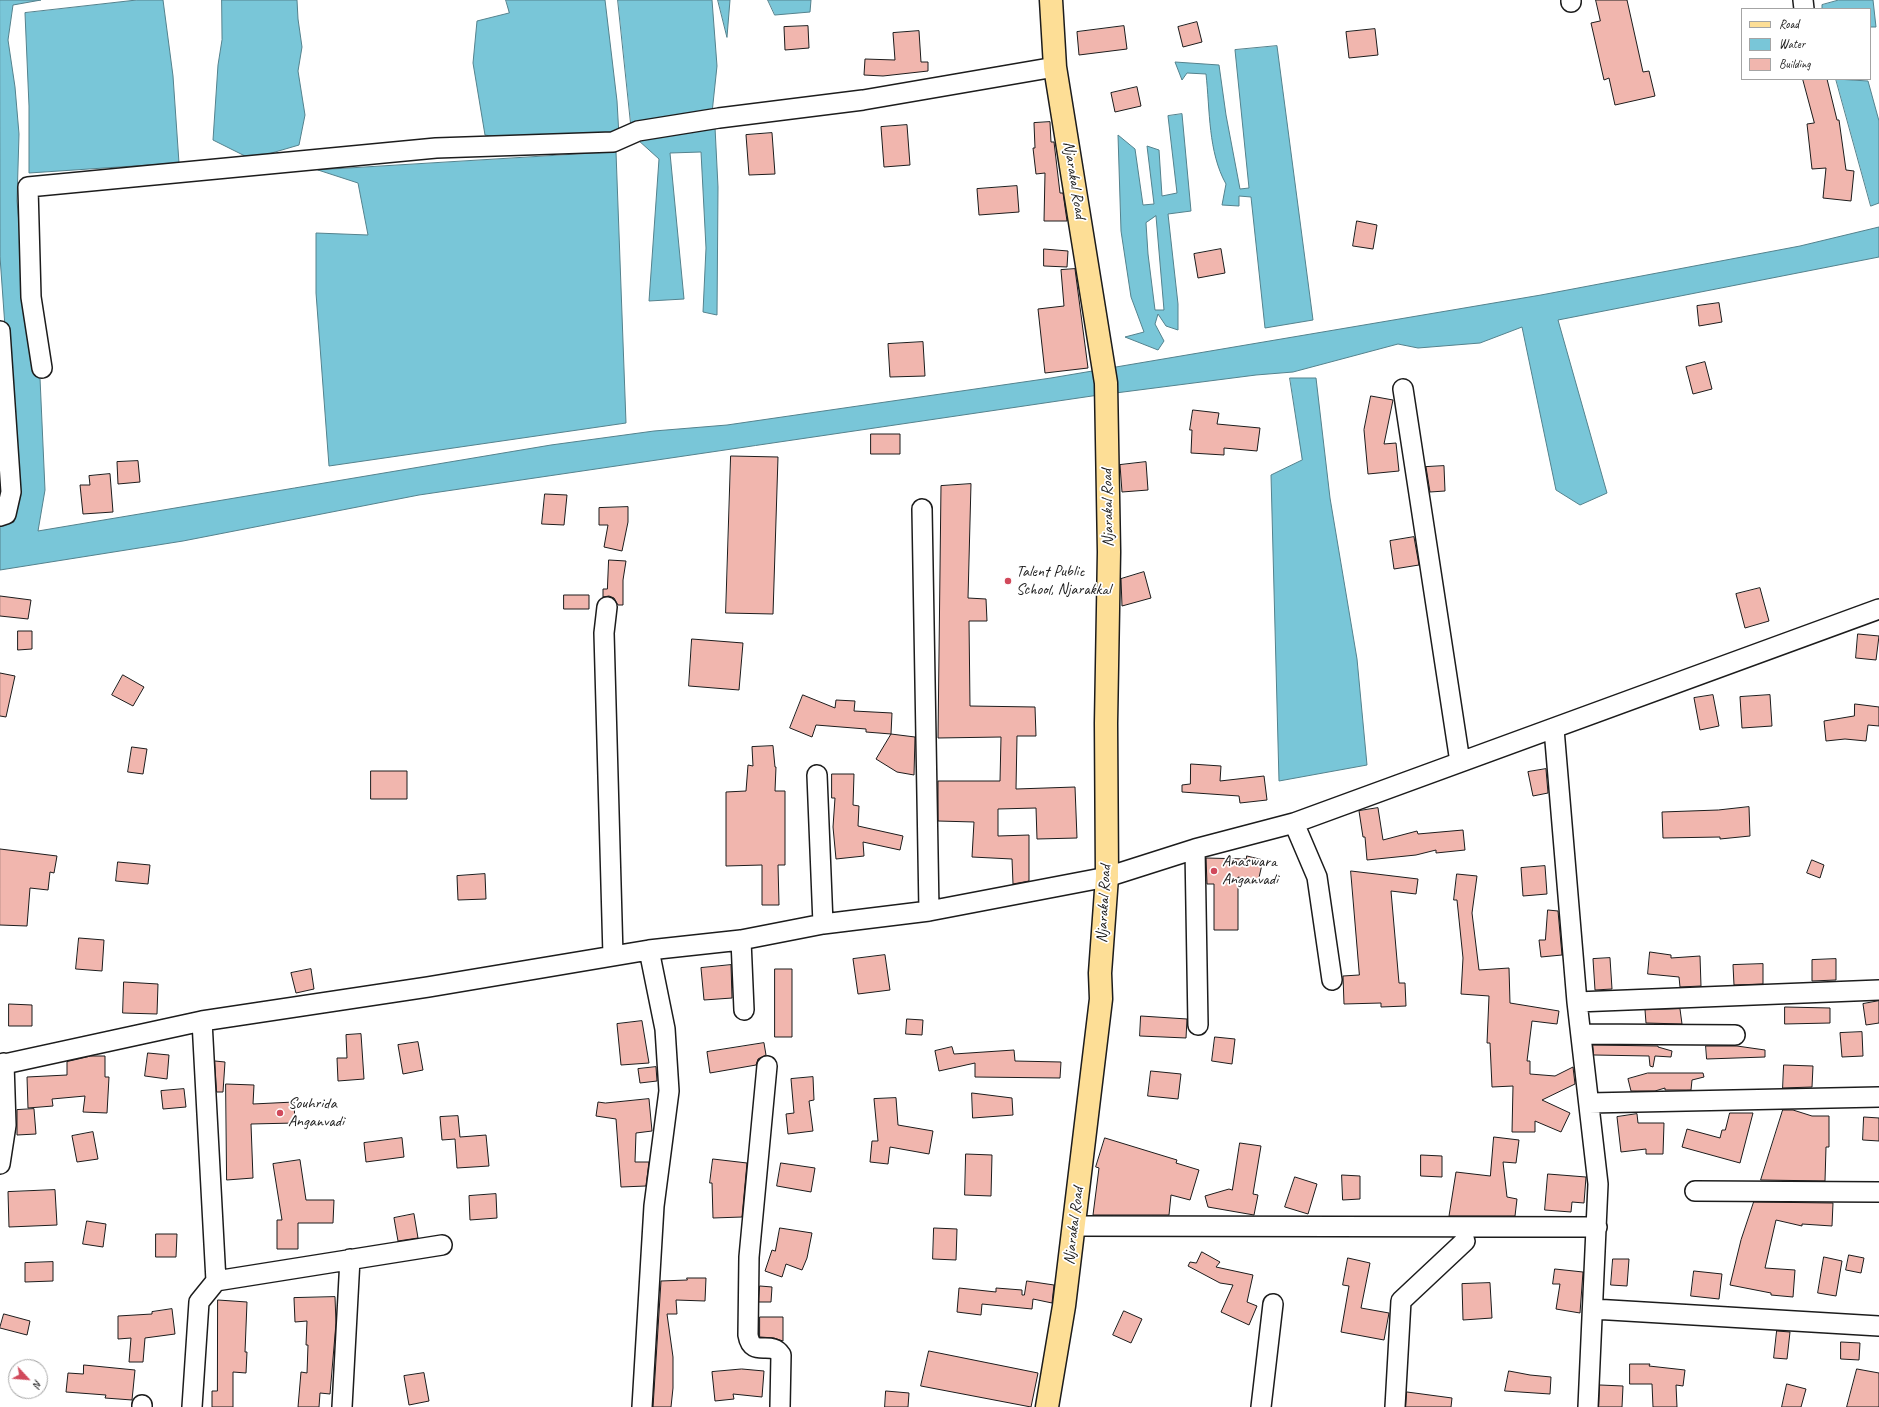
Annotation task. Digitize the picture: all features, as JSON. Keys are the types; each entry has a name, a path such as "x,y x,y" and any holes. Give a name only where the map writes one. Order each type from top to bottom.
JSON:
{"main road":[{"name":"Njarakal Road","path":"1047,1407 1064,1306 1101,999 1100,973 1107,877 1106,723 1110,552 1105,397 1106,383 1056,67 1051,0"}],"street":[{"path":"42,368 31,297 28,187 436,148 614,142 638,131 719,118 863,100 1056,67"},
{"path":"0,331 11,492 6,514 0,516"},
{"path":"1403,389 1460,762"},
{"path":"922,509 929,911"},
{"path":"607,607 604,633 613,956"},
{"path":"0,1164 6,1125 2,1064 202,1022 649,950 741,940 823,924 929,911 1107,877 1195,849 1294,823 1879,610"},
{"path":"1554,729 1577,1002 1582,1034 1598,1184 1588,1407"},
{"path":"817,775 823,924"},
{"path":"1294,823 1318,877 1332,980"},
{"path":"1195,849 1198,1024"},
{"path":"741,940 744,1010"},
{"path":"642,1407 654,1206 668,1092 665,1029 649,950"},
{"path":"1577,1002 1879,990"},
{"path":"202,1022 216,1281"},
{"path":"1582,1034 1735,1034"},
{"path":"767,1066 749,1257 748,1335 749,1343 753,1347 775,1349 781,1355 780,1407"},
{"path":"1589,1103 1879,1097"},
{"path":"1695,1191 1879,1192"},
{"path":"1074,1226 1597,1227"},
{"path":"1395,1407 1401,1301 1465,1241"},
{"path":"192,1407 199,1302 216,1281 442,1245"},
{"path":"342,1407 350,1259"},
{"path":"1261,1407 1273,1304"},
{"path":"1593,1308 1879,1326"}],"water":[{"path":"0,0 41,0 13,5 8,40 15,87 19,134 17,201 30,346 40,378 45,490 38,531 551,445 654,431 727,425 1051,378 1541,295 1800,246 1879,227 1879,257 1558,320 1607,493 1580,505 1556,490 1522,327 1480,343 1418,348 1398,344 1293,372 1256,375 1092,396 419,495 183,541 0,570 0,523 14,522 8,369 0,257"},
{"path":"137,0 163,0 173,76 179,163 29,173 29,106 25,13"},
{"path":"222,0 297,0 302,47 298,71 305,115 299,145 251,159 213,140 218,65 222,40"},
{"path":"506,0 605,0 617,101 619,136 508,139 485,135 473,63 477,21 509,13"},
{"path":"618,0 712,0 717,66 712,113 631,124"},
{"path":"718,0 730,0 727,37"},
{"path":"768,0 811,0 810,12 775,15"},
{"path":"1839,0 1873,0 1876,27 1871,27 1871,8 1822,8 1822,5"},
{"path":"1277,46 1313,320 1265,328 1251,197 1239,196 1239,206 1222,205 1226,184 1220,172 1213,145 1206,74 1187,73 1182,80 1175,62 1219,65 1226,115 1240,189 1249,188 1235,50"},
{"path":"1836,80 1868,81 1879,121 1879,203 1871,206"},
{"path":"1182,114 1191,211 1168,214 1178,304 1178,330 1166,326 1158,314 1155,324 1164,341 1158,350 1125,337 1144,332 1131,297 1121,231 1118,135 1135,149 1143,205 1154,204 1147,146 1159,150 1162,196 1177,193 1168,116","holes":["1156,216 1164,310 1155,310 1148,254 1146,223"]},
{"path":"715,127 718,187 717,315 703,312 706,248 701,152 670,153 684,299 649,301 659,159 638,140"},
{"path":"616,152 626,423 329,466 316,293 316,233 368,235 358,183 318,170"},
{"path":"1290,378 1316,378 1330,498 1357,659 1367,765 1279,781 1271,475 1302,460"}],"building":[{"path":"1596,0 1627,0 1643,72 1649,71 1655,96 1615,105 1609,78 1604,80 1591,23 1600,21"},
{"path":"1197,22 1202,42 1183,47 1178,27"},
{"path":"808,26 809,48 785,50 784,27"},
{"path":"1124,26 1127,49 1079,55 1077,32"},
{"path":"1375,29 1378,55 1349,58 1346,32"},
{"path":"919,31 921,62 928,62 928,71 883,76 864,75 865,59 895,60 893,33"},
{"path":"1803,80 1827,80 1837,120 1839,120 1846,170 1854,171 1851,201 1823,198 1826,168 1812,169 1807,124 1814,123"},
{"path":"1137,87 1141,106 1115,112 1111,93"},
{"path":"1050,122 1051,142 1054,142 1060,193 1063,193 1067,221 1044,221 1045,173 1036,174 1033,148 1035,148 1034,123"},
{"path":"907,125 910,165 884,167 881,127"},
{"path":"772,133 775,174 749,175 746,135"},
{"path":"1017,186 1019,212 979,215 977,189"},
{"path":"1357,221 1377,225 1373,249 1353,246"},
{"path":"1044,249 1068,251 1067,267 1044,266"},
{"path":"1221,249 1225,273 1198,278 1194,254"},
{"path":"1075,269 1088,368 1045,373 1038,309 1064,306 1061,270"},
{"path":"1719,303 1722,322 1699,326 1697,306"},
{"path":"923,342 925,376 890,377 888,344"},
{"path":"1705,362 1712,389 1693,394 1686,367"},
{"path":"1371,396 1393,400 1384,444 1396,443 1399,471 1368,474 1364,430"},
{"path":"1193,410 1219,413 1217,424 1260,428 1257,451 1224,448 1224,455 1191,453 1192,430 1190,430"},
{"path":"871,434 900,434 900,454 871,454"},
{"path":"731,456 778,457 773,614 726,613"},
{"path":"138,461 140,482 118,484 117,462"},
{"path":"1146,462 1148,490 1122,492 1120,465"},
{"path":"1444,466 1445,491 1430,492 1426,467"},
{"path":"110,474 113,512 83,514 80,485 90,485 89,476"},
{"path":"971,484 968,598 986,599 987,621 969,621 970,706 1035,707 1036,736 1017,736 1016,789 1075,787 1077,838 1037,839 1036,808 998,809 998,836 1029,835 1029,881 1013,884 1012,859 972,857 974,822 938,821 938,781 1000,781 1001,737 938,738 941,486"},
{"path":"545,494 567,495 564,525 542,524"},
{"path":"628,507 628,522 622,551 604,547 608,525 599,525 599,508"},
{"path":"1414,537 1419,565 1394,569 1390,541"},
{"path":"609,560 626,561 623,580 623,605 618,605 614,598 609,596 603,597 603,589 607,589"},
{"path":"1144,572 1151,598 1122,606 1121,579"},
{"path":"1760,588 1769,621 1745,628 1736,594"},
{"path":"564,595 589,595 589,609 564,609"},
{"path":"0,596 31,600 28,619 0,616"},
{"path":"18,631 32,631 32,649 18,650"},
{"path":"1858,634 1879,636 1876,660 1856,658"},
{"path":"692,639 743,643 739,690 689,686"},
{"path":"0,673 15,676 6,717 0,716"},
{"path":"123,675 144,687 133,706 112,695"},
{"path":"803,695 835,708 836,700 855,701 854,711 892,713 891,734 866,732 866,729 816,725 812,737 790,728"},
{"path":"1713,695 1719,726 1700,730 1694,698"},
{"path":"1770,695 1772,726 1742,728 1740,697"},
{"path":"1855,704 1879,707 1879,726 1868,725 1866,741 1845,739 1826,741 1824,721 1854,716"},
{"path":"891,734 915,737 914,775 897,772 876,759"},
{"path":"773,746 776,767 775,791 785,791 785,865 778,865 779,905 762,905 762,865 726,866 726,792 746,791 748,765 753,766 752,747"},
{"path":"132,747 147,749 143,774 128,772"},
{"path":"1191,764 1221,766 1220,781 1264,776 1267,800 1240,803 1239,796 1182,792 1182,785 1190,784"},
{"path":"1546,769 1548,793 1533,796 1528,772"},
{"path":"371,771 407,771 407,799 371,799"},
{"path":"832,774 854,774 853,805 859,806 858,826 903,836 900,850 863,842 864,856 836,859 833,827 835,798 832,798"},
{"path":"1749,807 1750,836 1720,839 1720,837 1663,838 1662,812 1718,810"},
{"path":"1378,808 1383,840 1417,831 1418,834 1463,830 1465,850 1436,853 1436,850 1416,855 1367,860 1365,837 1363,837 1359,811"},
{"path":"0,849 57,856 54,873 50,872 48,890 30,888 27,926 0,925"},
{"path":"1247,856 1263,860 1258,882 1238,877 1238,930 1214,930 1214,884 1207,884 1206,858 1246,859"},
{"path":"1812,860 1824,865 1820,878 1807,873"},
{"path":"118,862 150,865 148,884 116,881"},
{"path":"1545,866 1547,894 1523,896 1521,868"},
{"path":"1351,871 1418,879 1416,894 1391,891 1399,983 1405,983 1406,1006 1381,1007 1381,1003 1344,1004 1343,976 1359,975"},
{"path":"485,874 486,899 458,900 457,876"},
{"path":"1457,874 1477,876 1472,913 1479,970 1509,968 1510,1003 1559,1011 1557,1024 1532,1021 1527,1061 1530,1061 1530,1074 1555,1076 1573,1067 1575,1084 1542,1100 1570,1113 1561,1132 1535,1121 1535,1132 1512,1132 1513,1086 1492,1087 1490,1043 1487,1043 1489,996 1461,994 1463,958 1457,900 1454,900"},
{"path":"1548,910 1558,911 1562,955 1541,957 1539,940 1545,940"},
{"path":"79,938 104,940 102,971 76,969"},
{"path":"1650,952 1671,955 1671,958 1700,956 1701,986 1680,987 1679,977 1648,974"},
{"path":"885,955 890,990 858,994 853,959"},
{"path":"1610,958 1612,989 1595,990 1593,959"},
{"path":"1836,959 1836,980 1812,981 1812,960"},
{"path":"1763,964 1763,984 1734,985 1733,965"},
{"path":"731,965 732,998 704,1000 701,968"},
{"path":"311,969 314,989 296,993 291,973"},
{"path":"775,969 792,969 792,1037 775,1037"},
{"path":"124,982 158,984 157,1014 123,1013"},
{"path":"1879,1001 1879,1023 1866,1025 1863,1004"},
{"path":"9,1004 32,1005 32,1026 9,1026"},
{"path":"1785,1007 1830,1008 1830,1023 1785,1024"},
{"path":"1680,1009 1682,1024 1646,1023 1645,1010"},
{"path":"1141,1016 1187,1019 1186,1038 1140,1036"},
{"path":"907,1019 923,1020 922,1035 906,1034"},
{"path":"642,1021 649,1063 621,1065 617,1024"},
{"path":"1862,1032 1863,1056 1842,1057 1840,1033"},
{"path":"361,1034 364,1079 338,1081 337,1058 347,1058 346,1035"},
{"path":"1215,1037 1235,1039 1232,1064 1212,1061"},
{"path":"418,1042 423,1070 403,1074 398,1045"},
{"path":"764,1043 766,1055 758,1059 756,1065 710,1073 707,1052"},
{"path":"1593,1045 1658,1046 1672,1051 1671,1057 1655,1056 1653,1067 1650,1066 1649,1056 1594,1055"},
{"path":"1706,1046 1737,1046 1765,1050 1765,1057 1707,1059"},
{"path":"952,1047 954,1054 1014,1050 1015,1061 1061,1062 1060,1078 975,1077 975,1063 939,1071 935,1051"},
{"path":"148,1053 169,1055 167,1079 145,1076"},
{"path":"91,1056 105,1056 105,1077 109,1077 107,1113 83,1112 85,1096 52,1099 53,1106 28,1108 27,1077 67,1075 67,1062"},
{"path":"215,1061 225,1062 223,1092 217,1092"},
{"path":"1784,1065 1813,1066 1812,1087 1783,1088"},
{"path":"656,1067 657,1081 640,1083 638,1069"},
{"path":"1151,1071 1181,1074 1178,1099 1148,1096"},
{"path":"1648,1073 1703,1073 1704,1077 1692,1080 1691,1090 1665,1090 1665,1088 1655,1091 1631,1091 1628,1079"},
{"path":"813,1077 814,1100 809,1101 813,1131 788,1134 786,1114 794,1113 791,1079"},
{"path":"226,1084 254,1085 253,1104 294,1102 295,1123 251,1124 253,1178 227,1180"},
{"path":"184,1089 186,1107 163,1109 161,1091"},
{"path":"972,1093 1012,1098 1013,1115 973,1118"},
{"path":"896,1098 898,1125 933,1131 929,1154 890,1147 888,1164 870,1162 872,1141 878,1141 874,1099"},
{"path":"649,1099 652,1131 636,1133 635,1162 649,1162 646,1186 621,1187 616,1119 596,1116 598,1102 605,1103"},
{"path":"34,1109 36,1134 17,1135 17,1110"},
{"path":"1783,1110 1793,1110 1812,1116 1829,1116 1829,1147 1826,1147 1825,1181 1761,1180"},
{"path":"1730,1113 1753,1113 1740,1163 1682,1147 1687,1129 1720,1138 1722,1130 1725,1130"},
{"path":"1637,1114 1638,1123 1664,1123 1663,1154 1646,1154 1646,1149 1621,1152 1617,1117"},
{"path":"458,1116 460,1137 486,1135 489,1166 457,1168 455,1139 442,1140 440,1117"},
{"path":"1864,1117 1879,1118 1879,1141 1863,1140"},
{"path":"93,1132 98,1159 77,1162 72,1136"},
{"path":"1494,1137 1519,1140 1516,1163 1503,1162 1507,1197 1517,1199 1515,1216 1449,1216 1456,1172 1490,1176"},
{"path":"402,1138 404,1157 366,1162 364,1143"},
{"path":"1105,1138 1177,1160 1176,1163 1199,1170 1190,1200 1171,1195 1169,1215 1093,1215 1099,1168 1096,1167"},
{"path":"1240,1143 1261,1146 1253,1194 1258,1195 1254,1215 1208,1207 1205,1196 1229,1189 1232,1190"},
{"path":"966,1154 992,1155 991,1196 965,1195"},
{"path":"1421,1155 1442,1156 1442,1177 1421,1176"},
{"path":"713,1159 747,1163 742,1217 713,1218 712,1183 710,1183"},
{"path":"300,1160 306,1200 334,1200 333,1223 298,1223 298,1249 277,1249 277,1220 282,1220 273,1164"},
{"path":"781,1163 815,1168 811,1192 777,1186"},
{"path":"1548,1174 1586,1177 1584,1203 1572,1202 1571,1212 1545,1210"},
{"path":"1342,1175 1360,1176 1360,1199 1343,1200"},
{"path":"1295,1177 1317,1184 1308,1214 1285,1207"},
{"path":"55,1190 57,1225 9,1227 8,1192"},
{"path":"496,1194 497,1218 470,1220 469,1196"},
{"path":"1754,1202 1833,1203 1832,1226 1802,1224 1802,1226 1776,1220 1765,1268 1795,1270 1793,1297 1771,1295 1771,1293 1730,1285 1741,1240"},
{"path":"414,1214 418,1238 398,1241 394,1218"},
{"path":"87,1221 106,1224 103,1247 83,1244"},
{"path":"780,1228 812,1233 807,1258 802,1270 786,1264 782,1277 765,1271 772,1250 775,1251"},
{"path":"934,1228 957,1229 956,1260 933,1259"},
{"path":"156,1234 177,1234 176,1257 156,1257"},
{"path":"1202,1252 1220,1262 1216,1267 1253,1275 1247,1302 1257,1306 1249,1325 1221,1312 1233,1285 1220,1283 1188,1266 1190,1262 1196,1263"},
{"path":"1849,1255 1864,1258 1861,1273 1846,1270"},
{"path":"1824,1257 1842,1261 1836,1296 1818,1293"},
{"path":"1348,1258 1370,1263 1361,1308 1389,1313 1384,1340 1341,1332 1349,1286 1343,1285"},
{"path":"1613,1259 1629,1259 1627,1286 1611,1285"},
{"path":"53,1262 53,1281 25,1282 25,1263"},
{"path":"1555,1269 1583,1272 1580,1313 1556,1309 1560,1284 1553,1284"},
{"path":"1694,1271 1722,1274 1719,1299 1691,1296"},
{"path":"687,1278 706,1278 705,1301 676,1300 677,1314 667,1314 673,1357 673,1388 671,1407 653,1407 661,1281 687,1280"},
{"path":"1027,1281 1054,1285 1052,1303 1033,1299 1032,1309 982,1304 981,1315 957,1312 959,1288 996,1292 996,1288 1022,1290 1022,1295 1024,1295"},
{"path":"1490,1283 1492,1318 1463,1320 1462,1284"},
{"path":"760,1286 772,1287 771,1302 759,1302"},
{"path":"335,1297 336,1323 330,1394 320,1393 319,1407 298,1407 301,1372 307,1373 308,1345 306,1345 307,1321 295,1322 294,1298"},
{"path":"218,1300 247,1302 245,1352 247,1352 246,1373 233,1372 233,1407 212,1407 212,1391 217,1391"},
{"path":"172,1309 175,1334 145,1338 143,1362 129,1362 131,1338 118,1339 118,1316 152,1314 152,1312"},
{"path":"1124,1311 1142,1319 1131,1343 1113,1335"},
{"path":"4,1314 30,1321 27,1335 0,1328"},
{"path":"760,1317 783,1317 783,1341 774,1338 760,1337"},
{"path":"1777,1331 1790,1332 1787,1359 1774,1358"},
{"path":"1841,1342 1860,1343 1859,1360 1841,1359"},
{"path":"929,1351 1038,1373 1031,1407 921,1386"},
{"path":"1630,1364 1650,1364 1649,1366 1685,1370 1683,1386 1676,1385 1677,1407 1653,1407 1652,1384 1630,1384"},
{"path":"84,1365 135,1370 132,1400 105,1398 106,1395 66,1392 68,1373 83,1374"},
{"path":"742,1369 764,1371 762,1397 733,1394 734,1399 715,1401 712,1372"},
{"path":"1857,1369 1879,1373 1879,1407 1847,1407"},
{"path":"1509,1371 1551,1377 1550,1394 1505,1391"},
{"path":"424,1373 429,1401 409,1405 404,1376"},
{"path":"1787,1384 1806,1389 1801,1407 1782,1407"},
{"path":"1600,1385 1623,1386 1622,1407 1599,1407"},
{"path":"886,1391 909,1393 908,1407 885,1407"},
{"path":"1407,1392 1452,1398 1451,1407 1406,1407"}],"place":[{"name":"Talent Public School, Njarakkal","path":"1008,581"},
{"name":"Anaswara Anganvadi","path":"1214,871"},
{"name":"Souhrida Anganvadi","path":"280,1113"}]}
